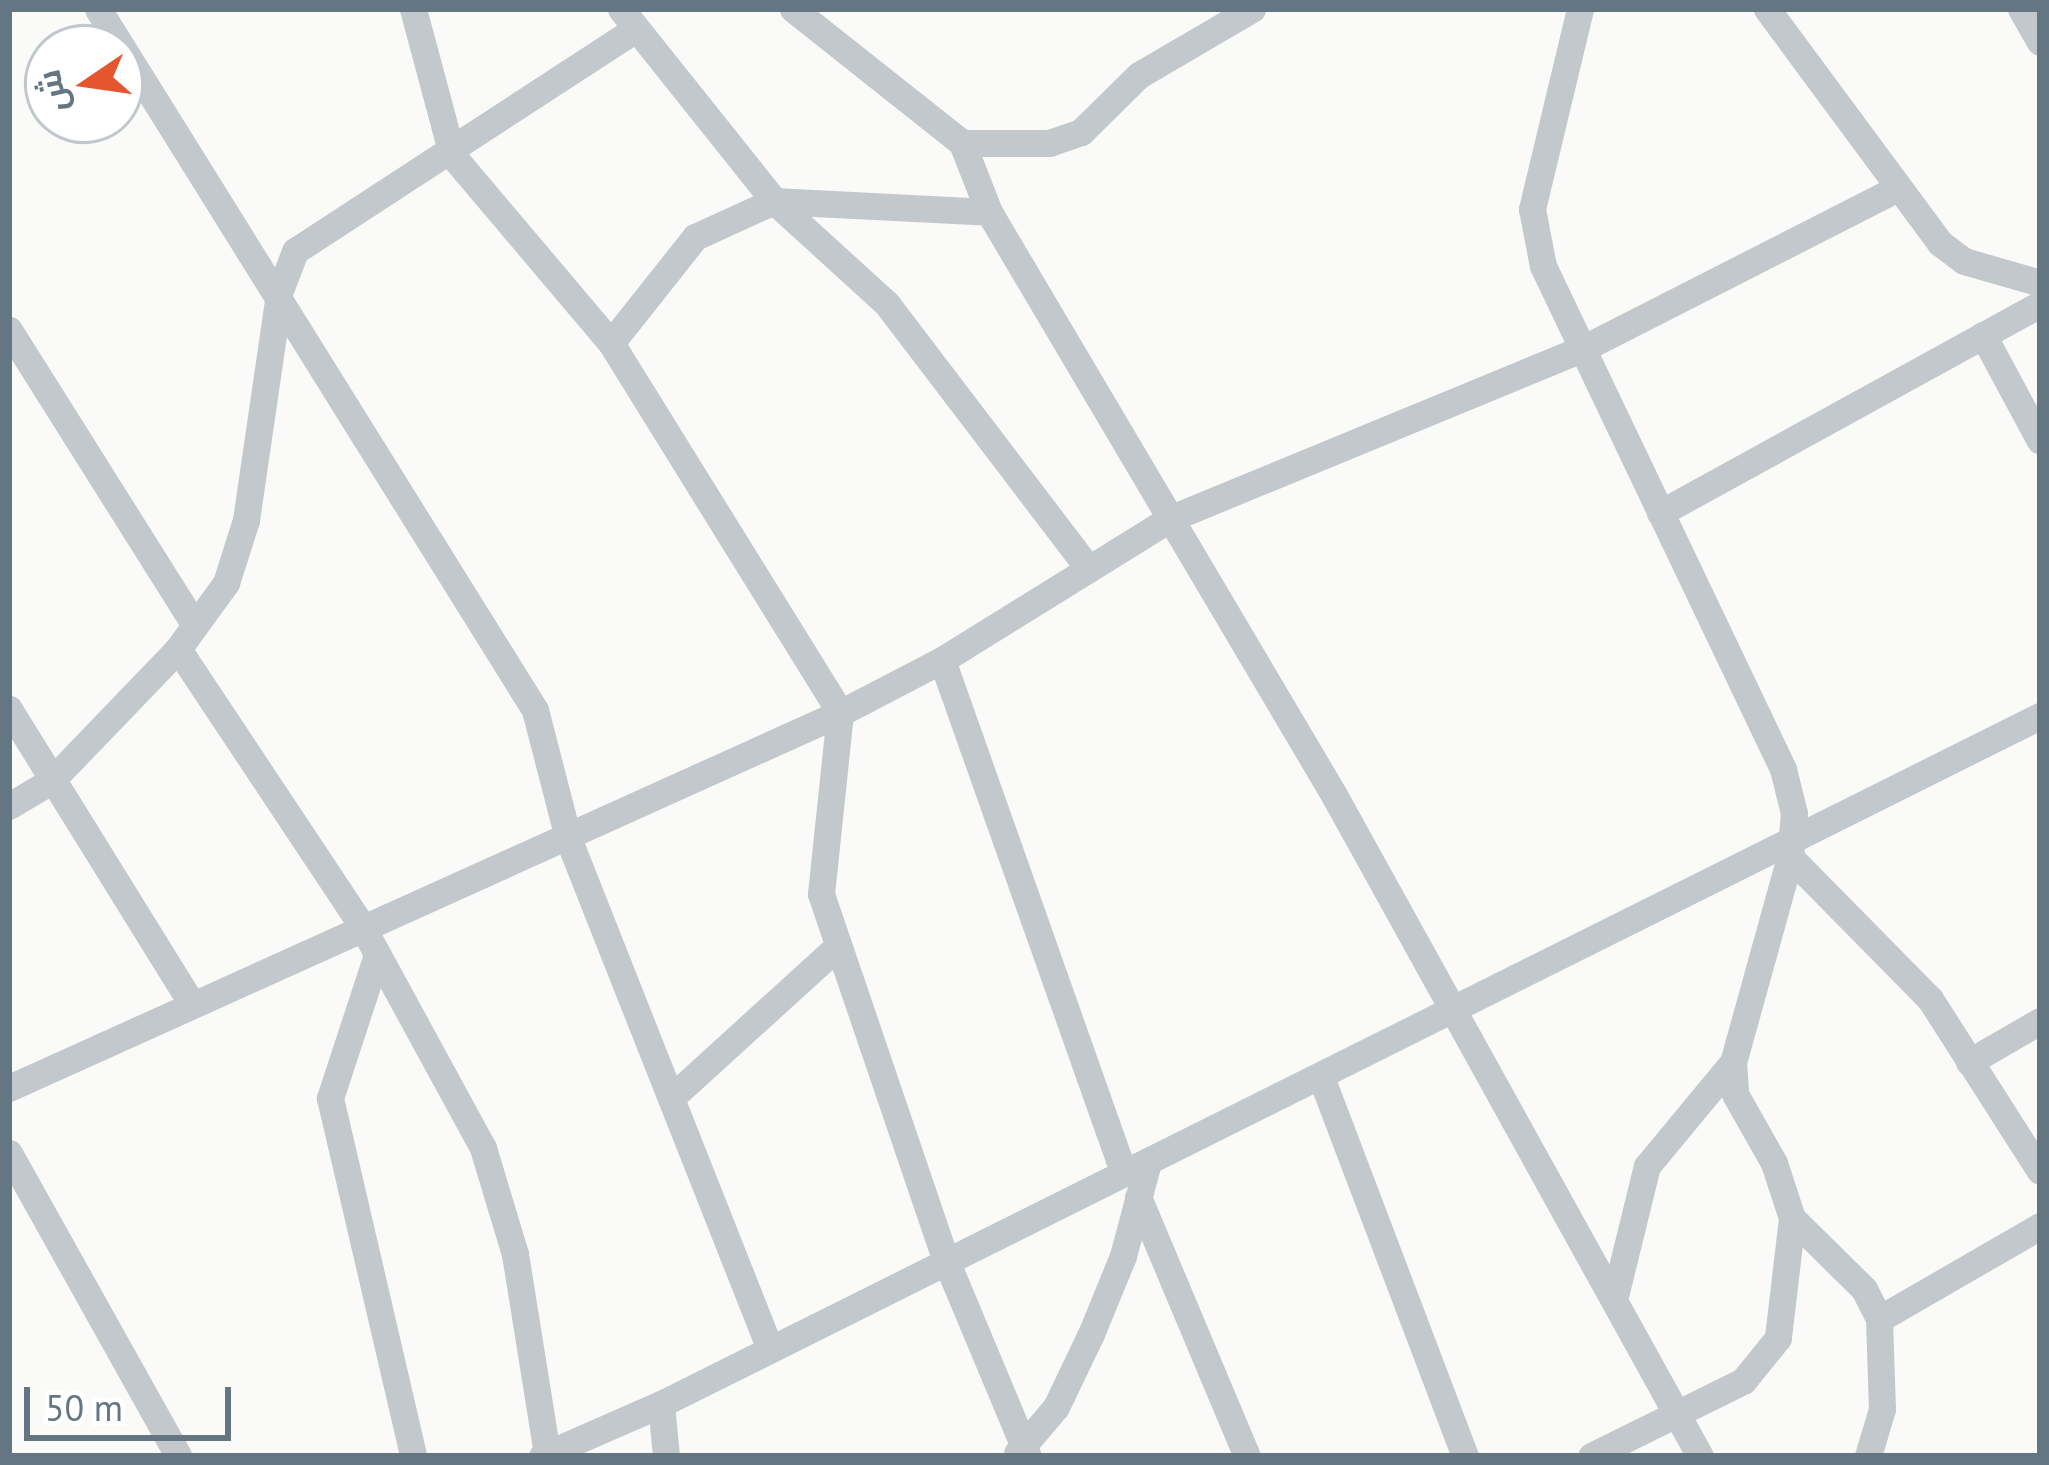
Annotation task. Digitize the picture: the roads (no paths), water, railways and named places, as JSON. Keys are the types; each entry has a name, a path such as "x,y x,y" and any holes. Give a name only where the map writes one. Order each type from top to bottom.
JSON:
{"street":[{"path":"98,9 535,710 568,838 770,1349"},
{"path":"413,9 452,154 611,343 840,712 820,854 836,948 945,1258 1022,1453"},
{"path":"794,9 962,143 989,212 1454,1012 1700,1456"},
{"path":"962,143 1048,143 1081,132 1138,75 1252,9"},
{"path":"1580,9 1532,209 1543,266 1783,769 1794,814 1791,851 1733,1062 1735,1094 1774,1163 1792,1218 1778,1338 1762,1367 1591,1456"},
{"path":"1767,9 1940,243 1964,260 2040,283"},
{"path":"2021,9 2040,42"},
{"path":"9,806 51,781 178,649 226,583 246,520 279,293 311,235 452,154 627,20 774,201 887,304 1089,569"},
{"path":"9,1088 840,712 942,660 1169,519 1582,349 1898,188"},
{"path":"611,343 694,238 774,201 989,212"},
{"path":"1660,513 2040,304"},
{"path":"9,330 195,625"},
{"path":"1983,335 2040,441"},
{"path":"178,649 362,926 483,1148 514,1254 544,1455 662,1404 945,1258 1791,851 2040,716"},
{"path":"942,660 1135,1166 1138,1197 1246,1456"},
{"path":"9,709 192,1004"},
{"path":"1791,851 1916,982 2040,1171"},
{"path":"670,1098 836,948"},
{"path":"377,955 330,1098 413,1456"},
{"path":"1969,1062 2040,1021"},
{"path":"1614,1300 1647,1166 1733,1062"},
{"path":"1321,1077 1465,1456"},
{"path":"9,1153 178,1456"},
{"path":"1022,1453 1056,1407 1090,1334 1138,1197"},
{"path":"1792,1218 1864,1289 1879,1318 1882,1409 1868,1456"},
{"path":"1879,1318 2040,1226"},
{"path":"662,1404 666,1456"}]}
